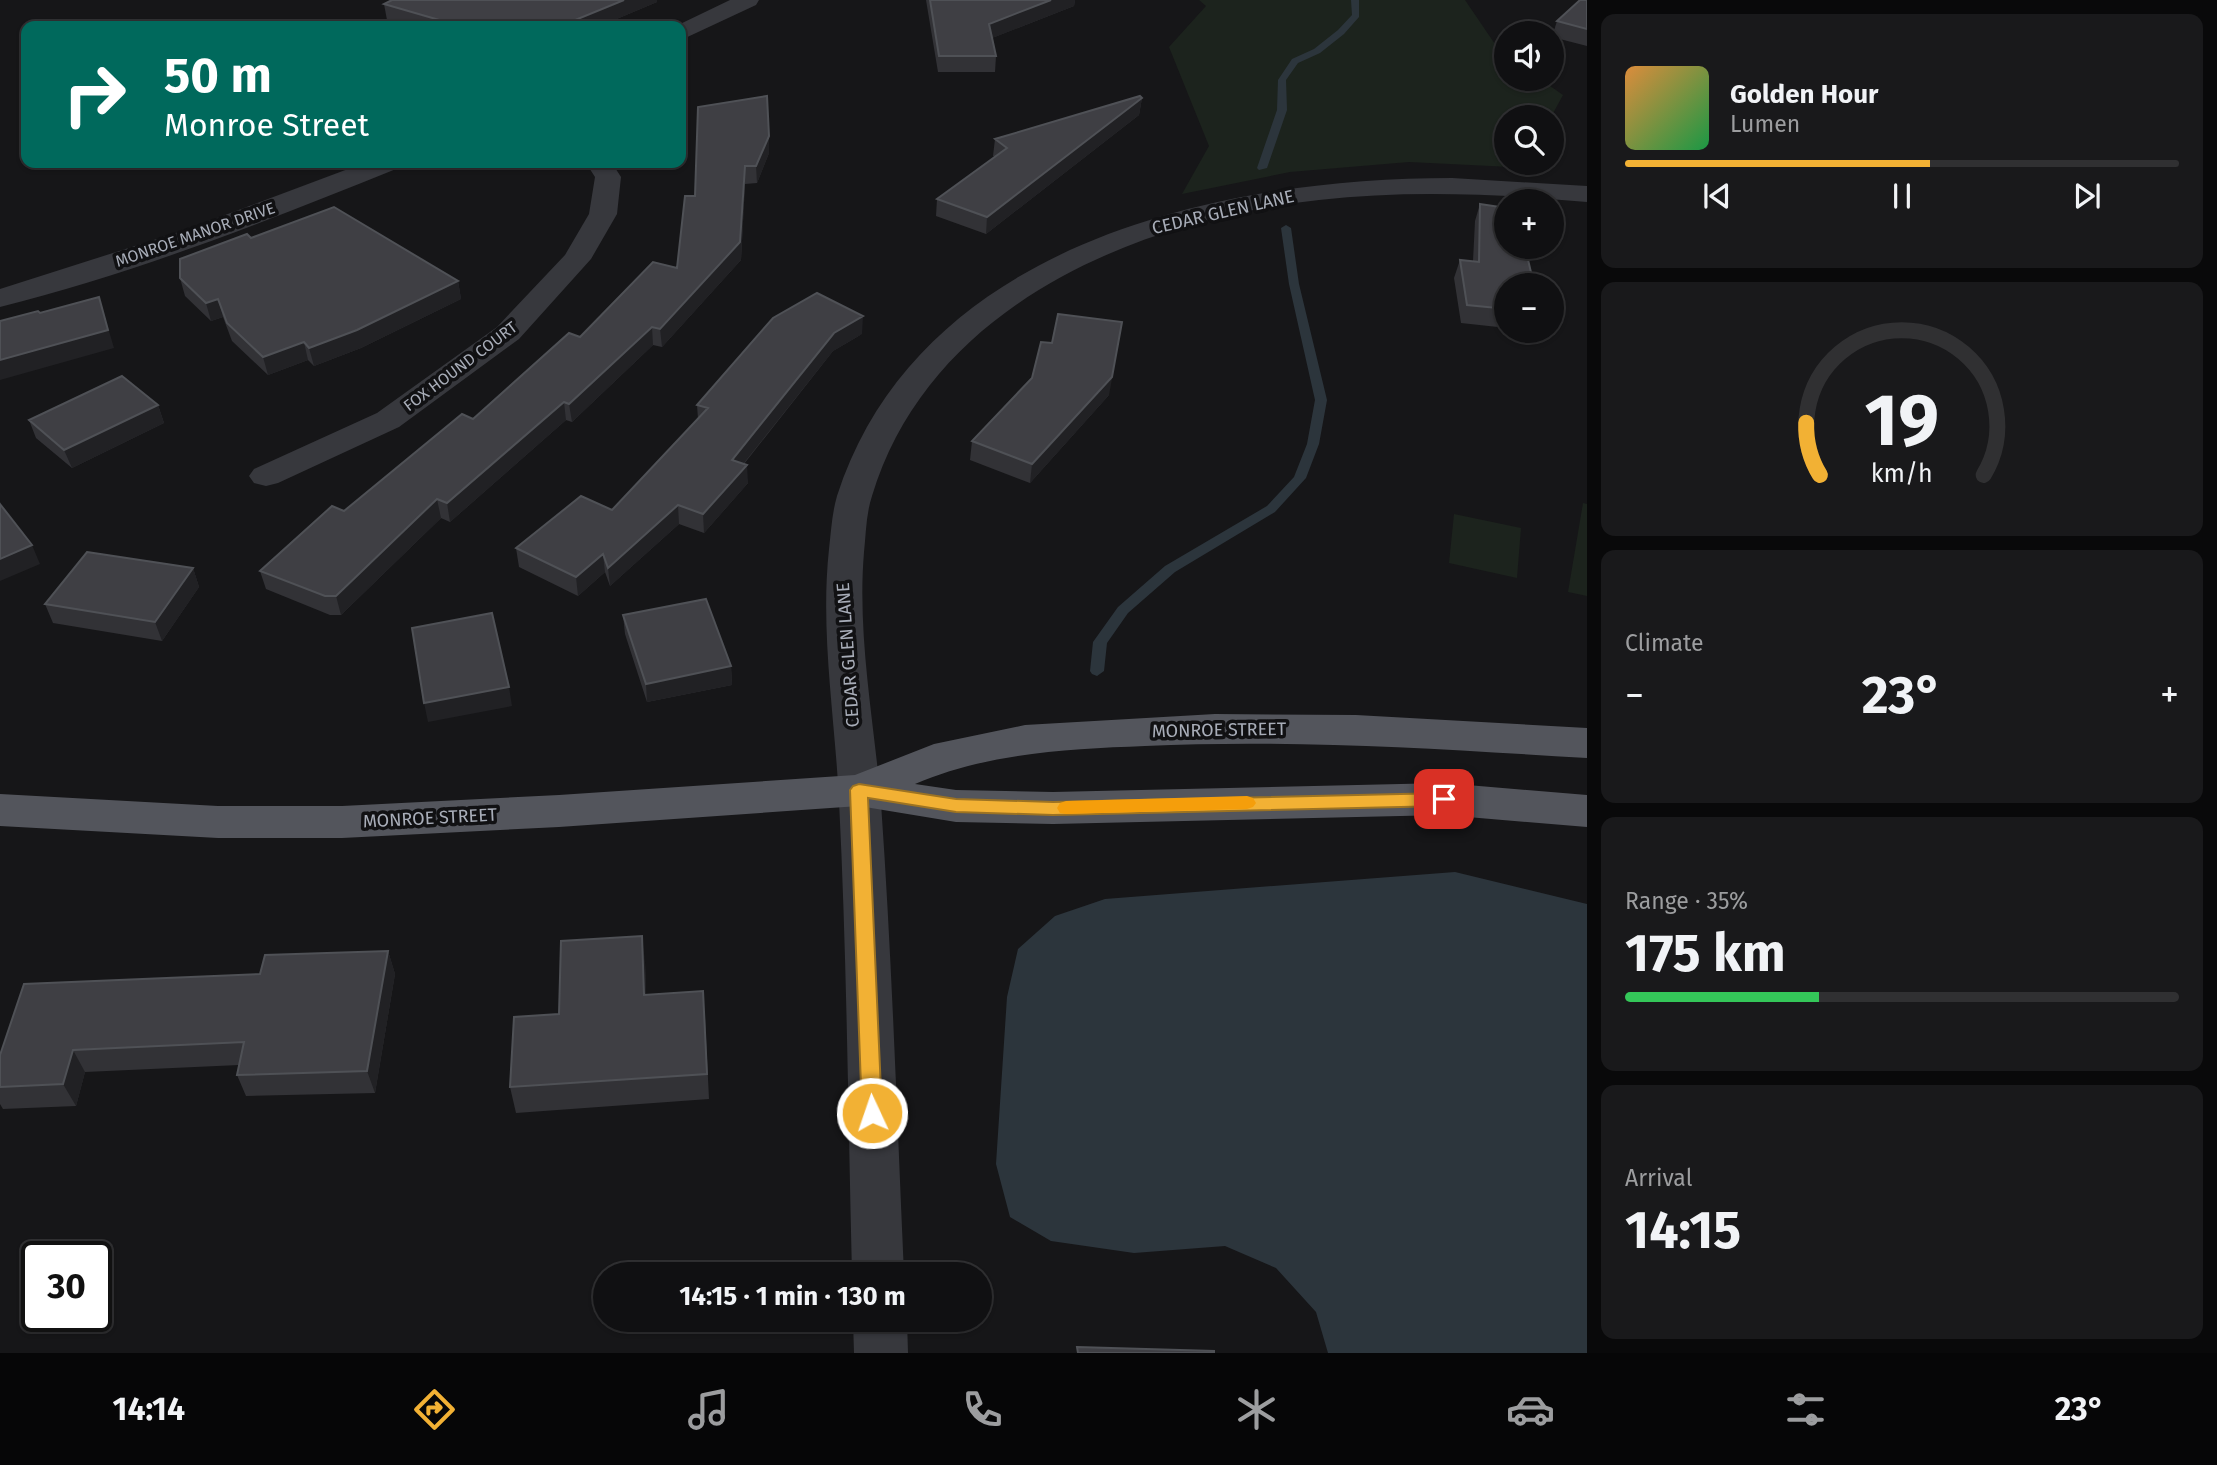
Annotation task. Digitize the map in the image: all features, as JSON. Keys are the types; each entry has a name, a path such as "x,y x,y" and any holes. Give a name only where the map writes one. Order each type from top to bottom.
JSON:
{"main road":[{"name":"MONROE STREET","path":"859,790 934,759 1025,740 1105,733 1215,728 1356,729 1587,743"},
{"name":"MONROE STREET","path":"0,810 218,822 342,822 559,811 859,790 956,806 1444,799 1587,811"}],"street":[{"path":"686,31 748,0"},
{"name":"MONROE MANOR DRIVE","path":"0,298 51,284 301,198 375,168"},
{"name":"FOX HOUND COURT","path":"266,476 388,420 508,332 577,260 603,214 608,177 602,168"},
{"name":"CEDAR GLEN LANE","path":"878,1262 859,790 845,630 843,574 854,497 877,437 891,412 926,365 974,320 1019,287 1070,260 1126,236 1185,217 1315,192 1386,187 1465,185 1587,194"},
{"path":"880,1332 881,1353"}],"shaded area":[{"path":"1199,0 1465,0 1494,43 1494,91 1557,91 1563,95 1558,105 1494,105 1494,166 1409,162 1290,172 1182,194 1209,146 1169,47 1206,6"},
{"path":"1583,503 1587,504 1587,596 1568,592"},
{"path":"1454,514 1521,528 1517,578 1449,563"},
{"path":"1455,872 1587,904 1587,1353 1328,1353 1316,1312 1276,1268 1225,1246 1134,1253 1051,1241 1010,1217 996,1164 1007,997 1018,949 1055,916 1105,899"}],"building":[{"path":"392,0 624,0 573,21 443,21 384,4"},
{"path":"930,0 1051,0 989,24 996,56 939,56"},
{"path":"1580,0 1587,0 1587,29 1557,21"},
{"path":"767,96 769,136 756,166 745,166 740,242 660,329 652,327 569,404 564,402 447,503 437,499 336,596 325,596 260,571 332,506 344,511 462,414 473,419 569,333 580,337 653,262 677,268 685,196 695,196 698,107"},
{"path":"1140,96 1142,98 987,217 937,199 1007,148 995,139"},
{"path":"1480,204 1494,206 1494,259 1528,259 1531,273 1494,273 1494,308 1467,305 1460,260 1479,262"},
{"path":"334,207 458,281 357,330 309,348 304,342 263,357 227,323 218,299 206,303 180,278 180,259 247,234 251,238"},
{"path":"817,293 863,316 834,333 732,460 747,465 703,514 678,505 608,568 603,554 576,577 516,548 581,496 612,510 708,408 697,405 773,318"},
{"path":"99,297 108,330 0,360 0,321"},
{"path":"1058,314 1122,322 1112,377 1032,464 972,441 1032,378 1041,342 1052,343"},
{"path":"122,376 158,405 64,450 29,420"},
{"path":"0,504 32,545 0,559"},
{"path":"87,552 193,568 155,622 45,604"},
{"path":"706,599 731,666 646,684 623,615"},
{"path":"492,613 509,687 424,703 412,628"},
{"path":"642,936 644,995 703,991 707,1074 510,1087 514,1017 559,1014 561,941"},
{"path":"388,951 367,1071 237,1075 244,1042 73,1050 63,1084 0,1087 0,1055 24,984 260,974 265,955"},
{"path":"1077,1347 1214,1351 1214,1353 1078,1353"}],"waterway":[{"path":"1262,168 1282,110 1282,80 1295,61 1317,51 1341,32 1356,15 1355,0"},
{"path":"1097,671 1100,642 1123,610 1170,569 1271,509 1300,478 1313,444 1321,400 1294,284 1286,228"}],"slow traffic":[{"path":"1066,808 1247,803"}],"route":[{"path":"872,1113 859,790 956,806 1053,808 1444,799"}]}
